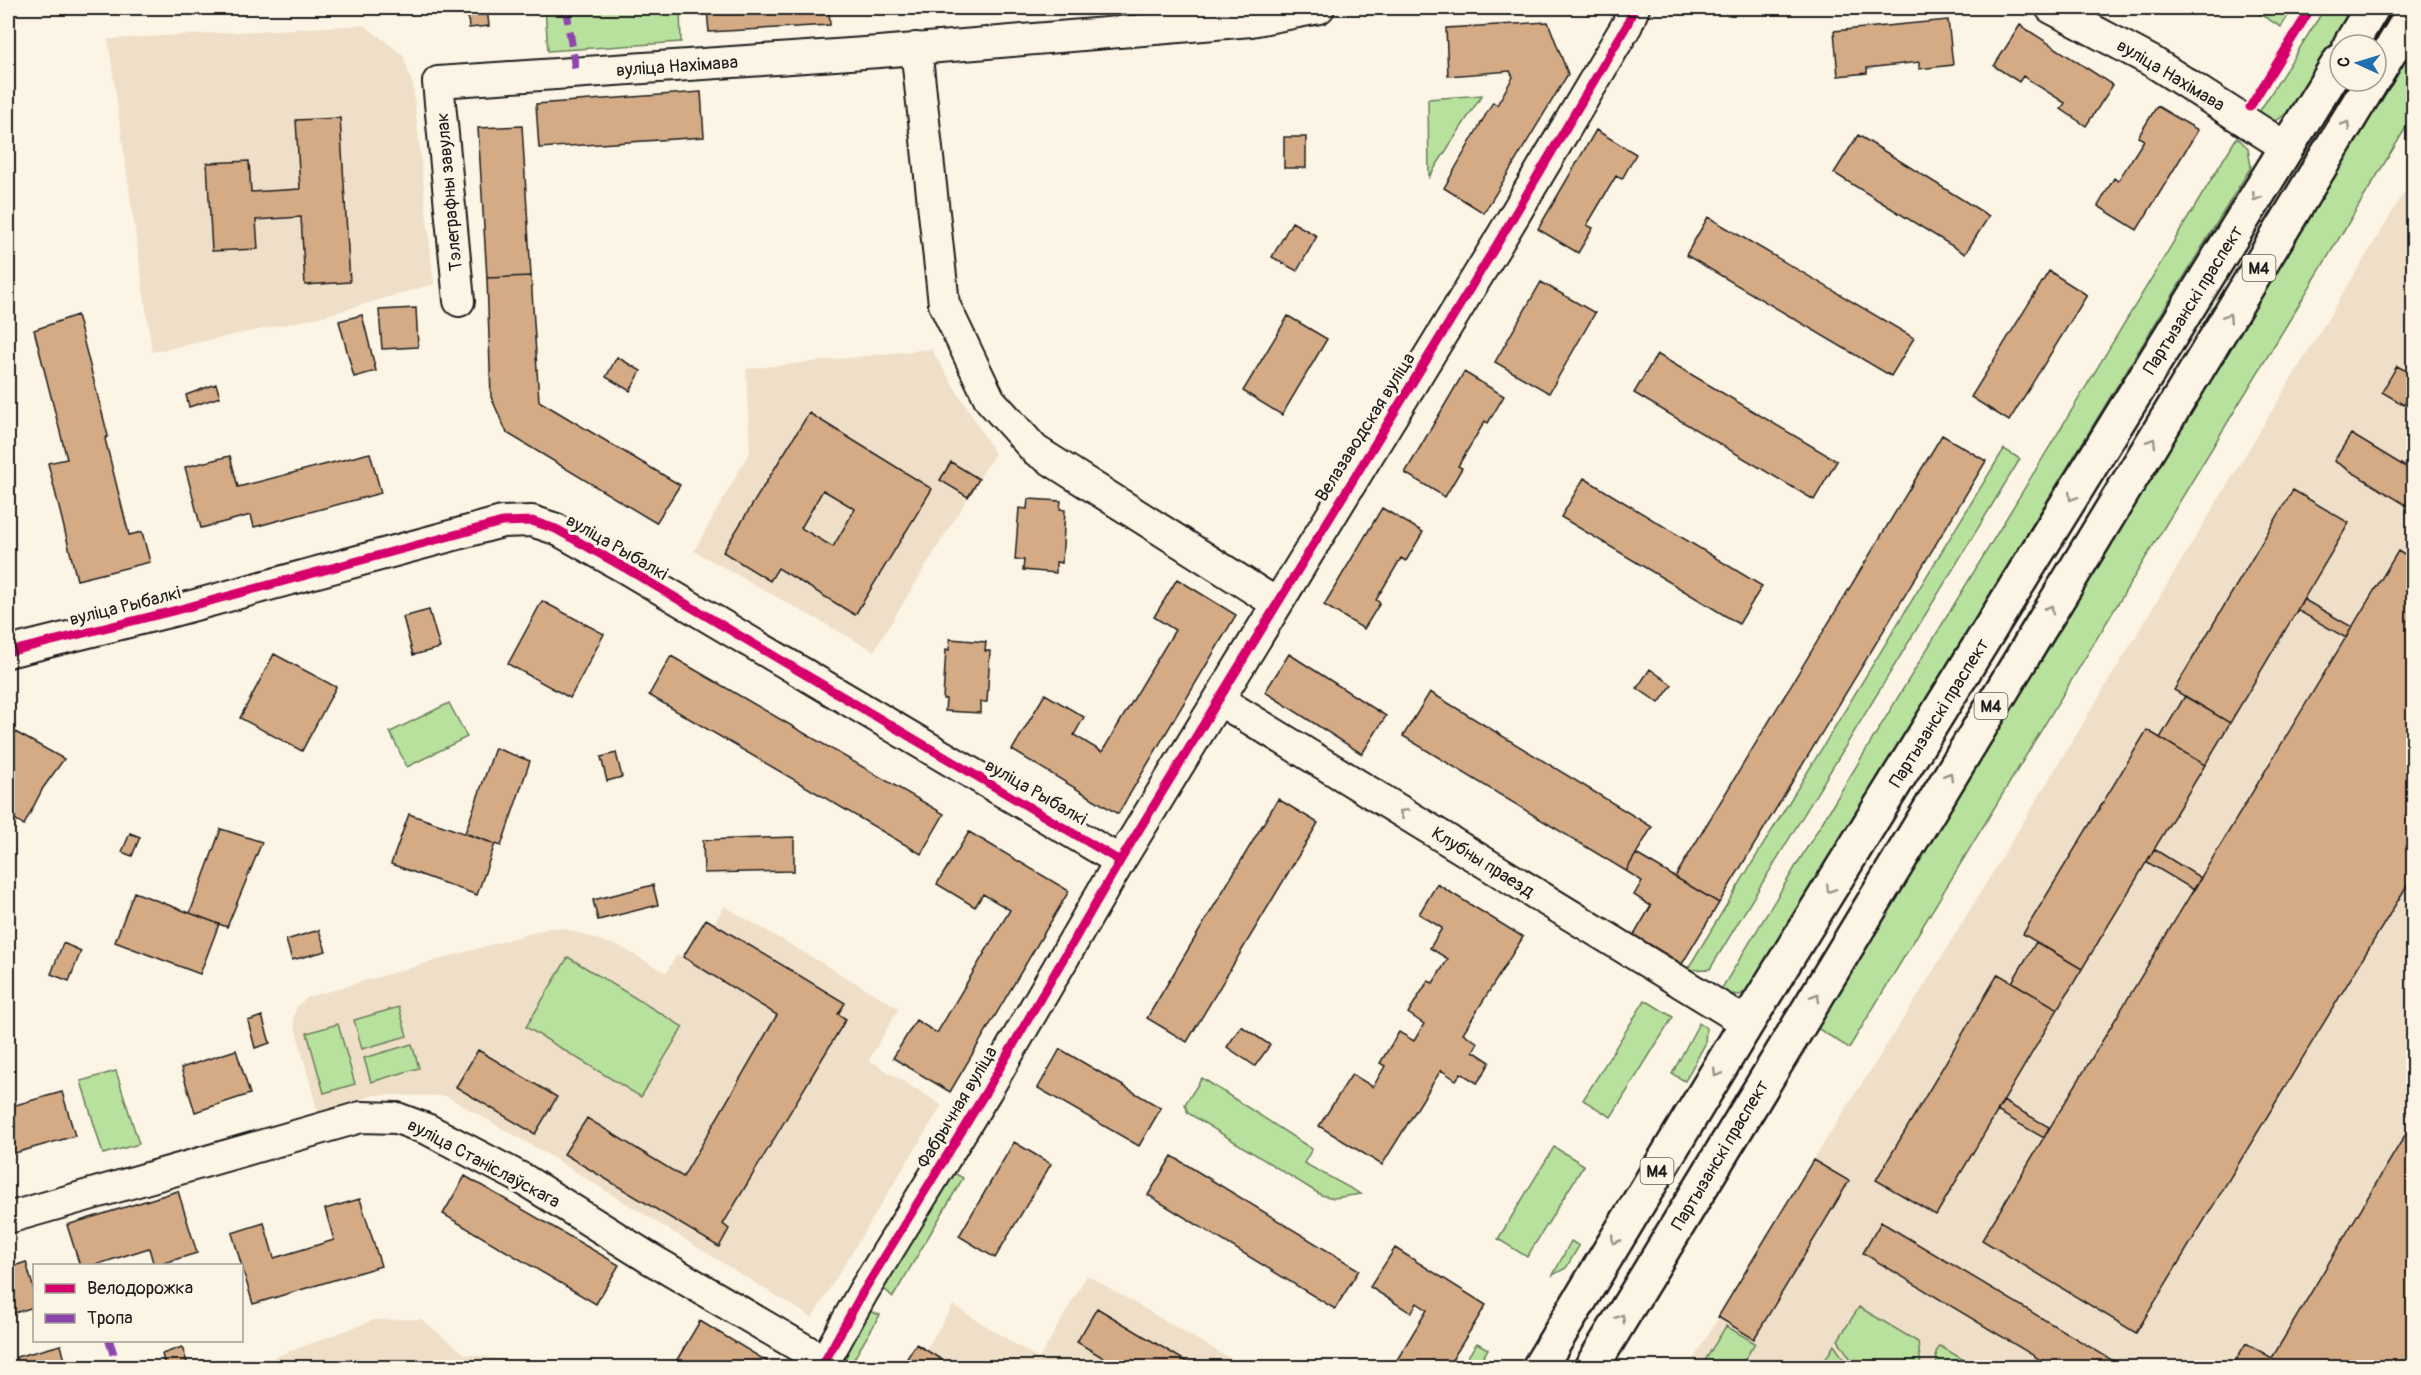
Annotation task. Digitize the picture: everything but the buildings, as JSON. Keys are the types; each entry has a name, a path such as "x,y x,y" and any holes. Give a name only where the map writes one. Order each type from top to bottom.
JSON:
{"main road":[{"path":"2357,33 2372,8"},
{"path":"2388,55 2414,11"},
{"name":"Партызанскі праспект","path":"1539,1368 1747,1023 2328,81"},
{"name":"Партызанскі праспект","path":"1591,1368 2365,93"},
{"path":"2287,148 2320,170"},
{"path":"1898,779 1898,797 1902,805 1919,808 1931,805"},
{"path":"1747,1023 1786,1047"}],"street":[{"name":"вуліца Нахімава","path":"438,82 696,66 1251,21 1319,8"},
{"name":"Велазаводская вуліца","path":"1120,861 1496,246 1627,25 1634,8"},
{"name":"вуліца Нахімава","path":"2051,8 2153,62 2287,148"},
{"path":"916,48 944,304 990,400 1035,450 1276,603"},
{"name":"Тэлеграфны завулак","path":"438,82 459,301"},
{"name":"вуліца Рыбалкі","path":"8,652 294,579 502,522 532,521 556,529 616,563 1120,861"},
{"name":"Клубны праезд","path":"1219,700 1747,1023"},
{"name":"Фабрычная вуліца","path":"822,1364 863,1292 987,1090 1120,861"},
{"name":"вуліца Станіслаўскага","path":"8,1218 361,1117 397,1118 429,1130 523,1179 822,1364"}],"shaded area":[{"path":"364,25 403,55 413,85 434,284 320,317 152,352 108,39"},
{"path":"2413,178 2413,1367 1688,1368 1813,1160 1916,999"},
{"path":"931,349 995,453 874,651 694,551 750,451 746,369"},
{"path":"724,906 899,1008 869,1060 942,1105 812,1318 540,1150 446,1096 374,1095 318,1114 293,1019 297,1006 308,997 549,928 563,928 621,947 666,973 677,954 683,957 706,919 714,924"},
{"path":"1087,1275 1244,1367 901,1368 916,1344 926,1350 953,1305 1039,1359"},
{"path":"421,1319 465,1354 553,1367 272,1368 269,1359 374,1320"}],"green space":[{"path":"545,8 680,8 681,42 548,51"},
{"path":"2250,8 2293,8 2281,27"},
{"path":"2325,8 2358,8 2342,33 2328,33 2328,54 2294,107 2279,119 2268,123 2256,117"},
{"path":"2413,48 2413,116 1849,1048 1817,1028 2386,93 2388,93 2388,89"},
{"path":"1482,95 1429,177 1428,99"},
{"path":"2237,137 2248,148 2251,167 1749,988 1740,995 1719,993"},
{"path":"2004,449 2020,459 1710,969 1687,970"},
{"path":"449,703 467,737 407,767 390,732"},
{"path":"568,957 683,1027 641,1097 526,1027"},
{"path":"1645,1000 1673,1017 1611,1117 1583,1100"},
{"path":"399,1007 407,1036 362,1049 354,1020"},
{"path":"1699,1023 1706,1028 1705,1044 1685,1081 1672,1074"},
{"path":"338,1024 355,1084 324,1093 307,1033"},
{"path":"412,1044 419,1068 371,1082 364,1058"},
{"path":"116,1071 139,1144 103,1154 81,1081"},
{"path":"1202,1078 1312,1149 1304,1163 1361,1194 1334,1198 1321,1195 1188,1113 1185,1104"},
{"path":"1554,1147 1584,1165 1527,1257 1498,1239"},
{"path":"949,1170 963,1178 893,1297 882,1287 869,1311 880,1315 849,1367 833,1368"},
{"path":"1571,1241 1579,1246 1566,1268 1553,1275"},
{"path":"1859,1307 1918,1342 1921,1367 1856,1367 1838,1340"},
{"path":"1726,1326 1755,1343 1740,1367 1701,1367"},
{"path":"1477,1343 1488,1349 1477,1367 1461,1367"},
{"path":"1834,1345 1849,1367 1821,1367"},
{"path":"1940,1346 1976,1367 1937,1367 1936,1352"}],"marked path":[{"path":"566,8 576,73"},
{"path":"110,1342 118,1368"}],"cycle path":[{"path":"821,1368 863,1292 987,1090 1120,861 1496,246 1627,25 1634,8"},
{"path":"2250,107 2311,8"},
{"path":"8,652 173,611 502,522 532,521 556,529 627,569 1120,861"}]}
